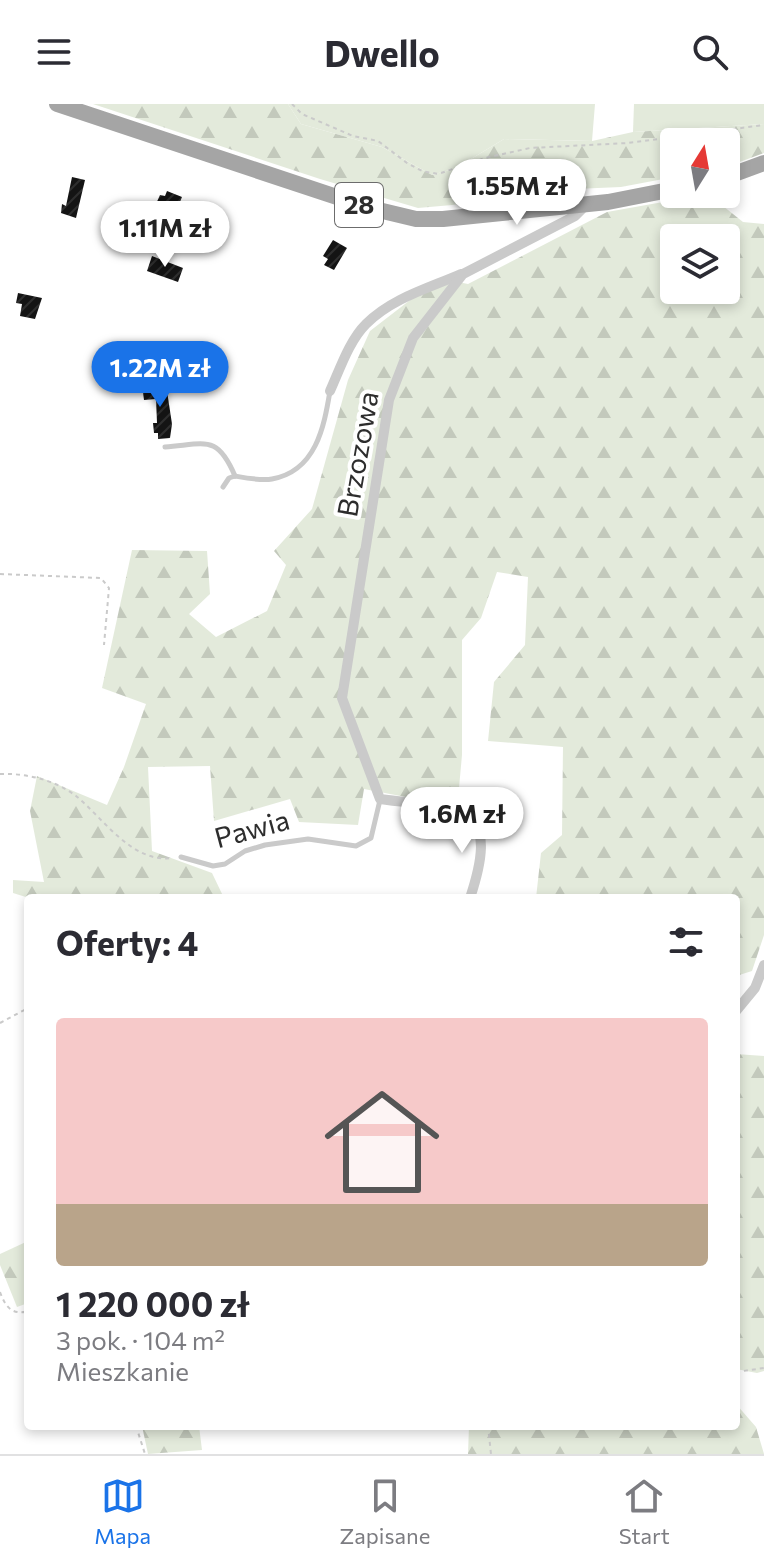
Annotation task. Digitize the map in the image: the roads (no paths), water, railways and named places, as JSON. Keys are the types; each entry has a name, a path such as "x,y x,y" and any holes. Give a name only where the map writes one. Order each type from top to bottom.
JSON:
{"main road":[{"name":"28","path":"57,104 403,217 443,219 587,204 660,191"},
{"path":"740,172 764,163"}],"street":[{"name":"Brzozowa","path":"380,799 342,698 389,400 413,338 463,274 575,216 587,204"},
{"path":"330,391 351,346 365,325 392,303 463,274"},
{"path":"380,799 454,809 477,822 481,845 471,894"},
{"path":"740,1006 755,988 764,965"}],"lane":[{"path":"223,487 229,478 235,476 273,479 298,466 317,446 323,432 330,391"},
{"path":"165,447 213,446 224,453 235,476"},
{"name":"Pawia","path":"181,857 213,866 225,864 253,848 308,839 356,846 371,838 380,799"}]}
